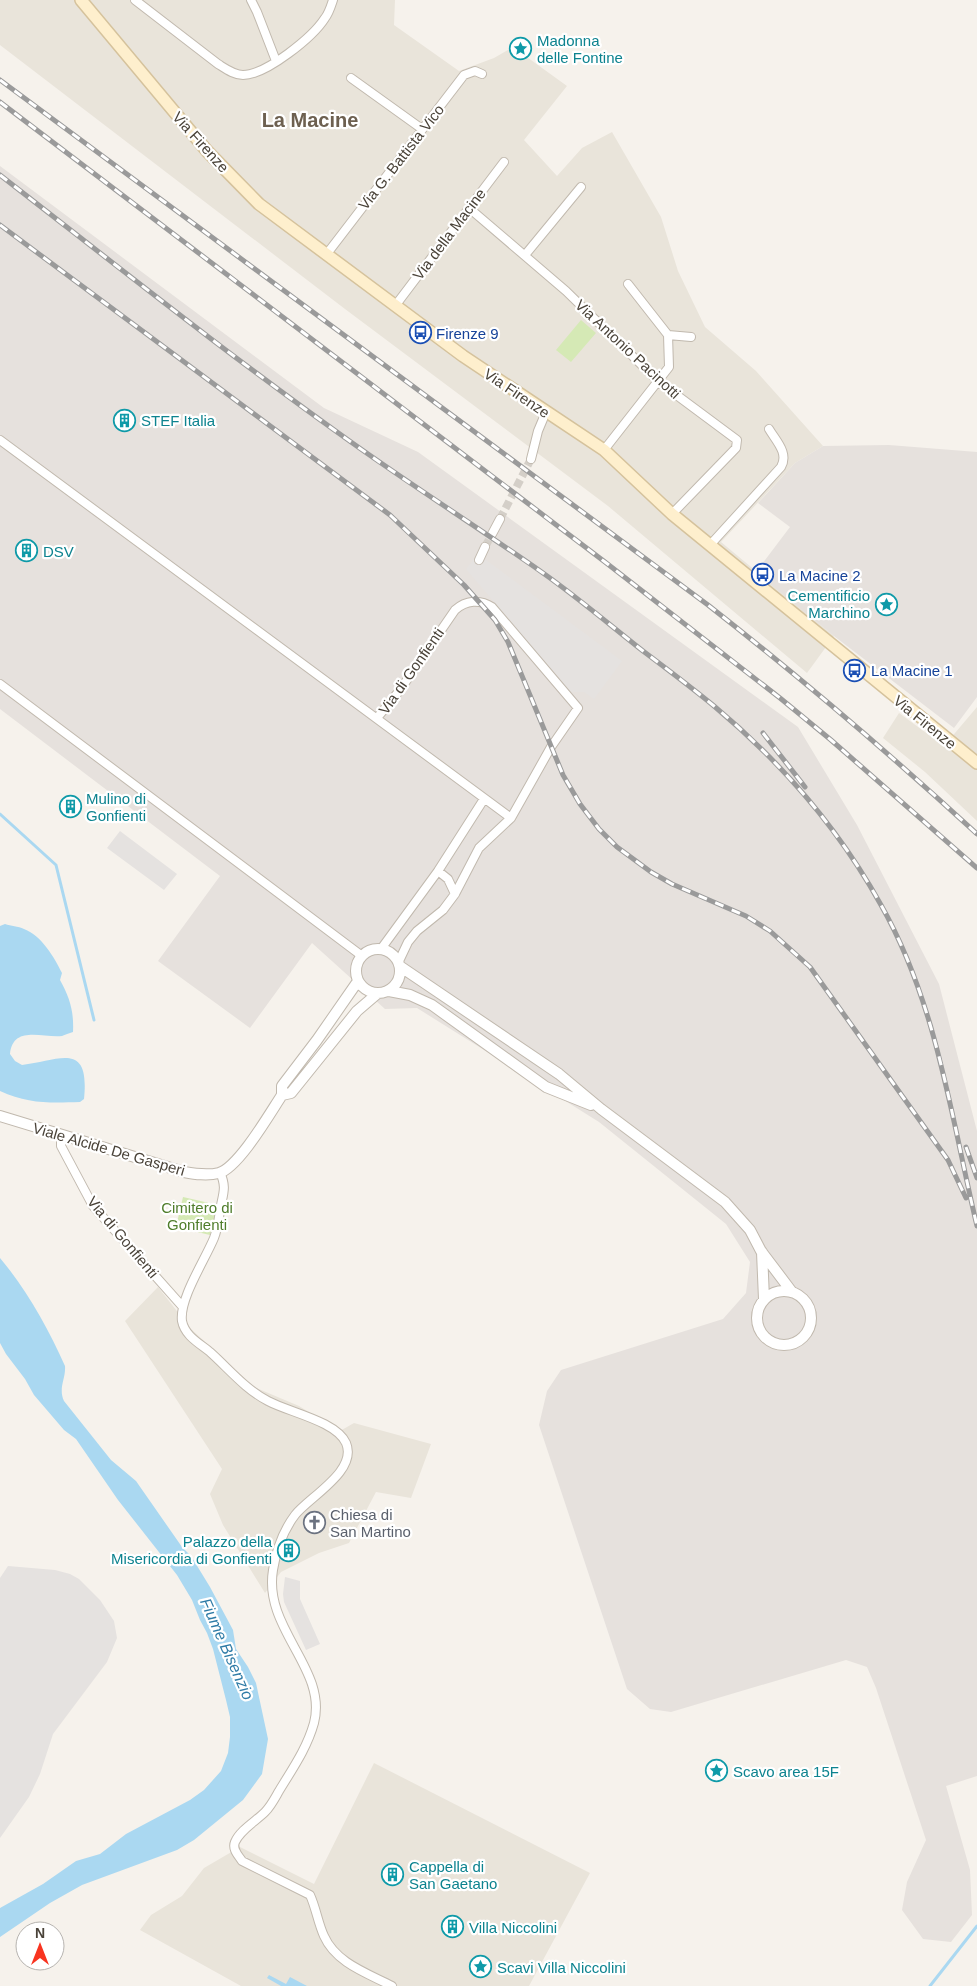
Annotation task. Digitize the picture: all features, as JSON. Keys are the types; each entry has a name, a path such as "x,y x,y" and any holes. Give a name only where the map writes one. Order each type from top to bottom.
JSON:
{"main road":[{"name":"Via Firenze","path":"81,0 207,151 259,204 463,356 604,450 672,514 977,763"}],"street":[{"path":"135,0 230,72 243,75 256,72 276,61 311,36 326,17 332,0"},
{"path":"251,0 258,12 276,61"},
{"name":"Via G. Battista Vico","path":"326,255 464,75 475,71 482,74"},
{"path":"351,78 422,130"},
{"name":"Via della Macine","path":"395,306 504,162"},
{"path":"525,255 582,187"},
{"name":"Via Antonio Pacinotti","path":"470,208 566,291 658,382 737,440 736,448 672,514"},
{"path":"604,450 669,367 668,335 628,284"},
{"path":"668,335 691,337"},
{"path":"531,459 538,431 546,412"},
{"path":"710,544 785,461 784,453 769,429"},
{"path":"0,440 377,718"},
{"path":"492,534 500,519"},
{"path":"479,560 485,547"},
{"name":"Via di Gonfienti","path":"480,602 486,603 497,612 578,708 551,747 510,818 377,718 400,690 454,610 463,604 480,602"},
{"path":"0,684 362,956"},
{"path":"381,948 438,871 484,799"},
{"path":"389,991 399,980 400,964 408,942 416,931 442,910 455,894 479,848 510,818"},
{"path":"438,871 448,880 455,894"},
{"path":"601,1110 546,1087 432,1005 410,995 389,991 378,993 366,990 358,981 356,968 362,956 367,951 381,948 395,955 400,964 552,1070 601,1110 725,1202 750,1230 761,1251 792,1292 804,1299 808,1305 811,1320 808,1329 803,1337 789,1345 773,1343 766,1339 758,1327 757,1312 764,1299 761,1251"},
{"path":"282,1095 282,1086 358,981"},
{"path":"378,993 357,1011 290,1092 282,1095 235,1161 220,1172 225,1183 215,1236 182,1306 182,1322 189,1336 249,1390 271,1402 330,1428 341,1436 346,1443 347,1459 338,1476 296,1514 284,1533 273,1572 272,1598 276,1611 309,1676 316,1696 314,1721 296,1765 267,1811 235,1843 235,1851 242,1861 310,1895 324,1936 333,1950 346,1963 392,1986"},
{"name":"Viale Alcide De Gasperi","path":"0,1116 184,1172 200,1175 220,1172"},
{"name":"Via di Gonfienti","path":"61,1136 61,1146 93,1206 182,1306"},
{"path":"764,1299 777,1292 792,1292"}],"shaded area":[{"path":"0,0 395,0 394,25 459,71 494,58 513,47 567,86 524,140 557,176 582,148 612,132 661,217 678,271 705,327 756,371 823,446 795,463 721,542 834,636 807,673 608,506 345,309 0,45"},
{"path":"0,166 324,408 418,452 798,727 857,825 939,984 977,1131 977,1776 946,1786 970,1870 972,1915 951,1942 923,1939 902,1910 907,1882 926,1840 876,1688 867,1667 846,1660 671,1712 650,1709 627,1689 539,1425 547,1391 561,1370 723,1319 746,1293 750,1262 726,1224 599,1122 417,1008 385,1009 312,943 250,1028 158,961 220,876 0,709"},
{"name":"Cementificio Marchino","path":"889,445 977,452 977,697 954,728 834,636 756,572 790,527 758,503 795,463 823,446"},
{"path":"478,554 622,661 594,699 584,692 571,692 466,569"},
{"path":"977,707 977,821 925,772 883,738 899,713 944,746"},
{"path":"120,831 177,874 164,890 107,848"},
{"path":"158,1287 191,1329 254,1387 299,1406 340,1431 354,1423 431,1444 411,1498 376,1492 349,1543 319,1553 281,1572 265,1593 223,1525 210,1494 222,1469 125,1321"},
{"path":"8,1566 55,1570 70,1574 79,1579 100,1600 114,1621 117,1638 107,1662 53,1734 40,1774 29,1797 0,1838 0,1578"},
{"path":"285,1577 300,1581 300,1599 320,1644 306,1650 284,1602"},
{"path":"374,1763 590,1873 529,1986 241,1986 140,1930 151,1915 182,1896 204,1868 240,1847 314,1884"}],"green space":[{"path":"581,320 596,333 571,362 556,350"},
{"name":"Cimitero di Gonfienti","path":"183,1197 218,1205 210,1235 176,1227"}],"water":[{"path":"5,924 30,932 42,942 51,954 62,973 60,980 71,1005 73,1018 73,1032 62,1036 22,1036 12,1045 10,1054 15,1061 22,1065 59,1058 69,1058 77,1061 82,1068 85,1080 84,1099 80,1102 30,1100 0,1091 0,926"},
{"name":"Fiume Bisenzio","path":"0,1258 36,1310 65,1366 62,1388 64,1401 111,1460 136,1481 182,1547 191,1556 210,1587 233,1630 236,1649 256,1683 268,1739 262,1774 243,1800 194,1840 177,1850 82,1885 24,1921 15,1921 15,1927 0,1937 0,1908 43,1884 76,1861 100,1854 126,1834 190,1800 204,1790 221,1771 228,1753 230,1717 213,1649 192,1600 177,1575 118,1500 76,1439 64,1430 34,1395 0,1343"},
{"path":"269,1975 286,1984 290,1977 307,1986 281,1986 267,1978"}],"waterway":[{"path":"0,814 56,865 94,1020"},
{"path":"930,1986 977,1926"}],"tunnel":[{"path":"500,519 531,459"},
{"path":"485,547 492,534"}],"railway":[{"path":"0,80 708,605 845,717 977,834"},
{"path":"0,102 605,562 780,698 831,740 977,868"},
{"path":"0,175 306,410 519,556 568,592 714,706 785,774 807,798 847,850 881,905 900,943 929,1021 950,1103 977,1226"},
{"path":"0,225 390,515 464,585 495,620 508,642 563,775 580,804 599,829 617,847 651,872 672,884 746,916 770,931 810,967 948,1160 966,1198"},
{"path":"763,733 805,787"},
{"path":"966,1147 977,1178"}],"place":[{"name":"Madonna delle Fontine","path":"521,49"},
{"name":"Firenze 9","path":"420,333"},
{"name":"STEF Italia","path":"125,420"},
{"name":"DSV","path":"27,551"},
{"name":"La Macine 2","path":"763,575"},
{"name":"Cementificio Marchino","path":"886,604"},
{"name":"La Macine 1","path":"855,670"},
{"name":"Mulino di Gonfienti","path":"70,807"},
{"name":"Chiesa di San Martino","path":"314,1523"},
{"name":"Palazzo della Misericordia di Gonfienti","path":"288,1550"},
{"name":"Scavo area 15F","path":"717,1771"},
{"name":"Cappella di San Gaetano","path":"393,1875"},
{"name":"Villa Niccolini","path":"453,1927"},
{"name":"Scavi Villa Niccolini","path":"481,1967"}],"district":[{"name":"La Macine","path":"310,120"}]}
